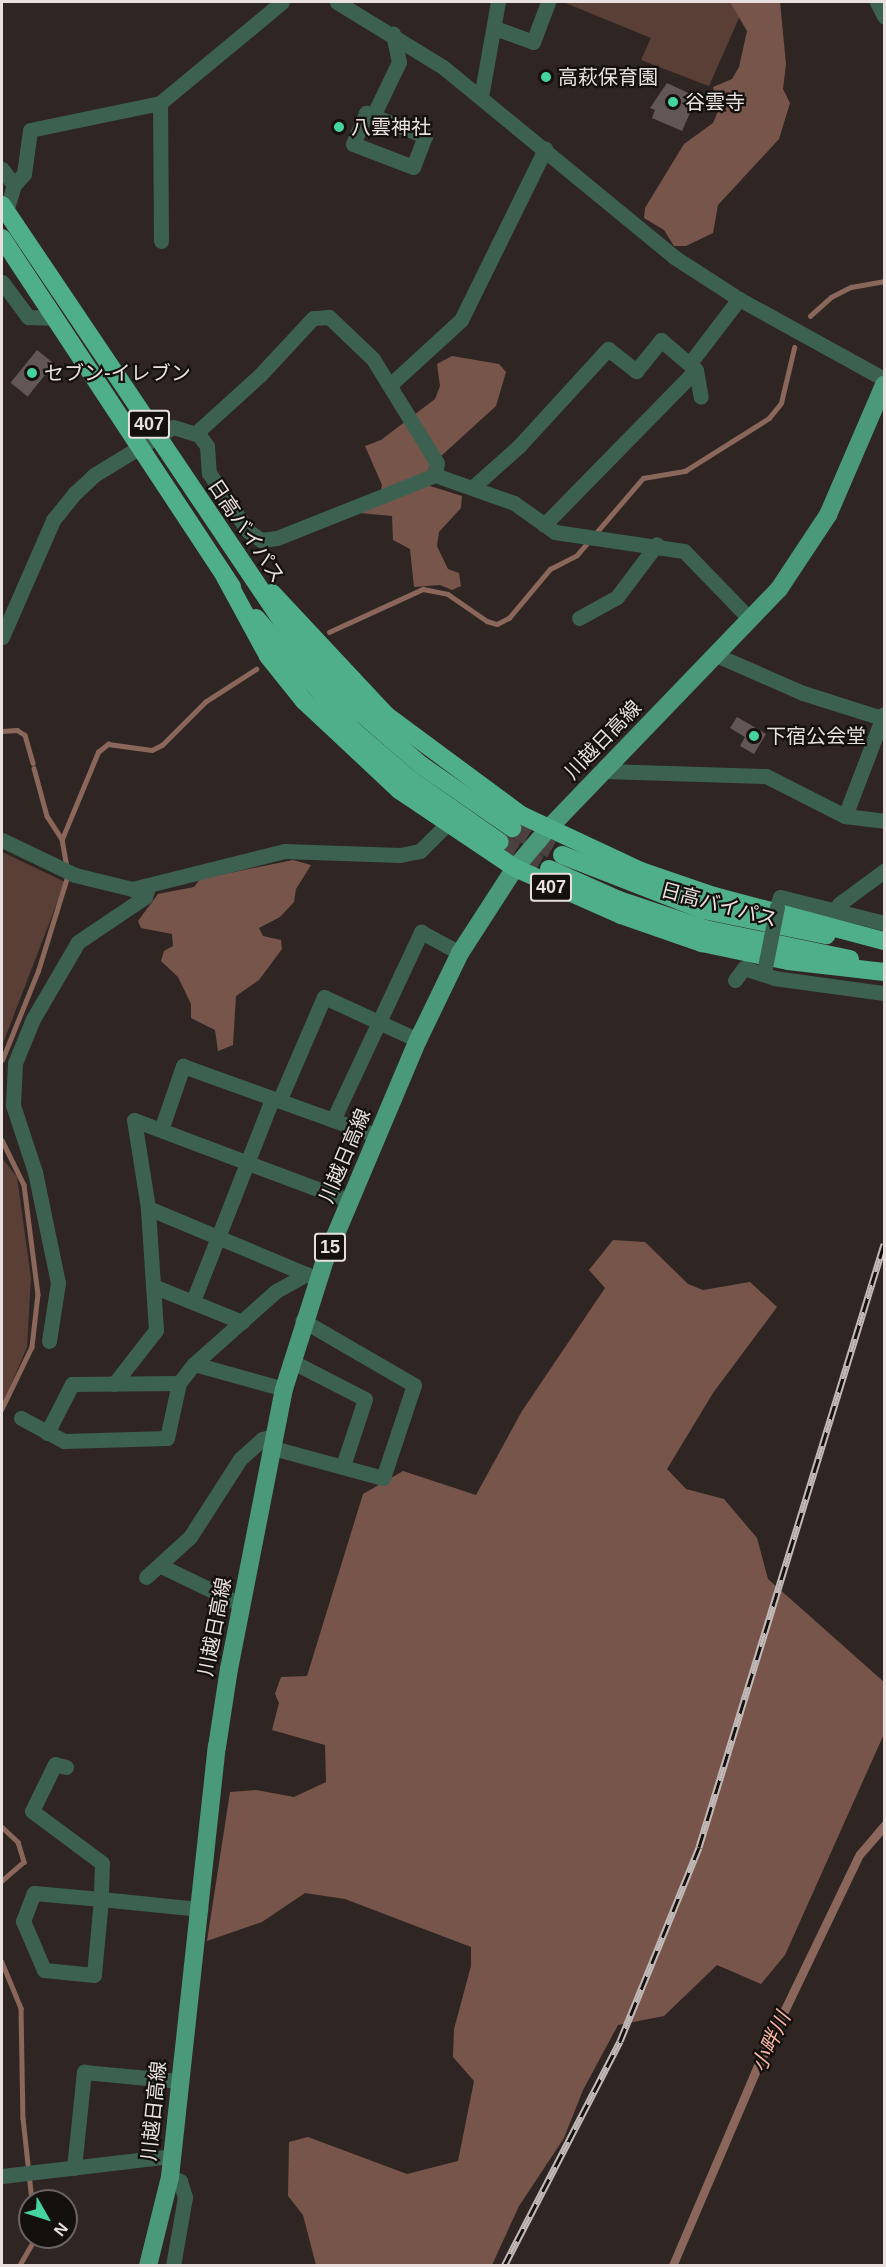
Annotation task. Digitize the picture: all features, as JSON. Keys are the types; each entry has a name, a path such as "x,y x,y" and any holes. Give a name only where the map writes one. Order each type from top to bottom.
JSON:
{"highway":[{"name":"日高バイパス","path":"4,208 223,536 288,646"},
{"name":"407","path":"2,238 137,447 225,577 411,780 506,835"},
{"name":"407","path":"288,646 399,790 515,868 621,915 702,943 788,961 885,972"},
{"name":"407","path":"303,663 548,829 641,871 714,896 885,941"},
{"name":"日高バイパス","path":"562,855 630,885 703,910 885,947"},
{"name":"日高バイパス","path":"549,869 619,900 705,929 885,966"}],"main road":[{"name":"川越日高線","path":"148,2265 170,2177 217,1747 284,1389 313,1276 350,1201 418,1040 460,953 515,868 548,829 779,589 828,515 885,385"}],"street":[{"path":"4,208 14,185 24,174 30,130 160,102 282,2"},
{"path":"337,2 393,34 481,97 674,257 739,299 885,379"},
{"path":"481,97 498,2"},
{"path":"495,28 533,42 548,2"},
{"path":"877,2 885,16"},
{"path":"373,116 399,62 393,34"},
{"path":"160,102 161,241"},
{"path":"366,113 373,116 425,136 413,167 353,144 366,113"},
{"path":"390,385 461,320 545,149"},
{"path":"2,169 14,185"},
{"path":"2,282 28,317 53,318"},
{"path":"550,528 693,367 739,299"},
{"path":"196,433 261,375 313,318 329,317 373,359 437,463 435,475"},
{"path":"473,487 519,446 608,349 636,371 661,340 693,367 701,397"},
{"path":"2,637 53,520 94,475 156,435 173,427 196,433 207,446 209,473 248,531 261,540 277,538 435,475 514,503 550,528 607,539 657,544 684,551 750,619"},
{"path":"579,618 617,597 657,544"},
{"path":"716,655 803,693 884,716 844,816"},
{"path":"604,771 766,776 844,816 885,821"},
{"path":"2,840 75,875 118,888 148,887 284,851 400,855 420,850 447,824"},
{"path":"839,904 885,871"},
{"path":"49,1341 58,1283 35,1172 13,1105 15,1063 33,1019 78,942 145,897 148,887"},
{"path":"764,972 780,897 885,923"},
{"path":"333,1120 376,1020 421,932 460,953"},
{"path":"735,980 744,968 764,972 774,978 885,993"},
{"path":"193,1301 248,1162 324,997 418,1040"},
{"path":"162,1127 183,1066 377,1136"},
{"path":"114,1384 156,1330 148,1208 134,1120 162,1127 350,1201"},
{"path":"148,1208 313,1276"},
{"path":"21,1418 64,1441 166,1438 179,1383 194,1364 276,1291 313,1276"},
{"path":"153,1286 242,1322"},
{"path":"146,1577 161,1566 190,1537 240,1459 262,1439 383,1478 414,1385 302,1320"},
{"path":"291,1361 365,1399 343,1466"},
{"path":"194,1364 284,1389"},
{"path":"47,1432 72,1384 179,1383"},
{"path":"161,1566 242,1605"},
{"path":"66,1767 55,1764 32,1811 102,1863 101,1899 94,1975 44,1970 23,1921 34,1893 101,1899 200,1910"},
{"path":"74,2168 84,2072 180,2081"},
{"path":"7,2176 171,2156"},
{"path":"170,2177 180,2181 185,2197 173,2265"}],"shaded area":[{"path":"563,2 746,2 709,86 641,60 651,38"},
{"path":"730,2 780,2 786,64 783,89 790,103 779,139 718,205 713,233 686,246 674,246 664,230 644,218 645,208 684,144 713,123 719,109 713,87 732,79 739,67 747,31"},
{"path":"452,356 499,364 506,372 496,406 429,467 427,485 462,496 461,508 439,532 437,546 448,569 459,573 461,586 452,590 440,585 414,587 410,549 393,540 392,516 360,513 379,501 382,485 365,446 381,440 435,399 440,386 437,364"},
{"path":"2,852 65,882 2,1046"},
{"path":"293,860 311,865 296,889 294,902 280,917 259,928 263,936 281,940 282,949 259,980 236,996 233,1045 218,1051 215,1030 191,1018 191,1004 178,977 161,961 164,951 173,946 172,934 141,928 138,921 158,894 194,887 200,879"},
{"path":"2,1158 17,1177 31,1278 27,1347 2,1406"},
{"path":"613,1240 645,1242 688,1284 703,1290 750,1282 777,1307 713,1393 667,1469 686,1489 724,1499 757,1538 768,1579 884,1682 884,1734 785,1955 761,1984 717,1965 664,2016 618,2025 583,2090 564,2138 519,2206 492,2265 316,2265 303,2215 288,2196 289,2142 308,2137 407,2174 458,2161 474,2081 453,2057 454,2029 471,1966 471,1947 345,1899 305,1893 262,1922 207,1941 230,1792 256,1790 294,1797 326,1782 325,1745 272,1730 279,1703 275,1694 281,1677 307,1676 363,1494 403,1471 476,1495 522,1411 605,1288 589,1270"}],"water":[{"name":"小畔川","path":"884,1820 884,1834 863,1858 762,2069 678,2265 669,2265 754,2065 856,1853"}],"building":[{"name":"谷雲寺","path":"667,83 697,97 682,131 652,118 655,110 650,108"},
{"name":"セブン-イレブン","path":"37,350 54,364 28,396 11,383"},
{"name":"下宿公会堂","path":"737,717 766,734 754,754 740,746 745,737 730,728"}],"waterway":[{"path":"810,316 831,297 851,287 884,281"},
{"path":"329,632 423,589 448,594 487,621 497,624 509,618 550,569 577,555 643,478 685,471 769,418 781,403 794,348"},
{"path":"62,839 98,752 108,744 152,750 162,745 205,702 256,669"},
{"path":"2,731 17,730 25,735 33,763"},
{"path":"34,768 47,816 62,839 67,866"},
{"path":"2,1060 38,971 68,874"},
{"path":"2,1140 24,1185 38,1294 32,1347 2,1409"},
{"path":"2,1827 18,1842 24,1862 2,1881"},
{"path":"2,1962 21,2008 23,2118 31,2189"},
{"path":"19,2266 29,2249"}],"tunnel":[{"path":"512,828 562,855"},
{"path":"500,842 549,869"}],"railway":[{"path":"504,2266 620,2041 699,1847 884,1244"}],"place":[{"name":"高萩保育園","path":"546,77"},
{"name":"谷雲寺","path":"673,102"},
{"name":"八雲神社","path":"339,127"},
{"name":"セブン-イレブン","path":"32,373"},
{"name":"下宿公会堂","path":"754,736"}]}
